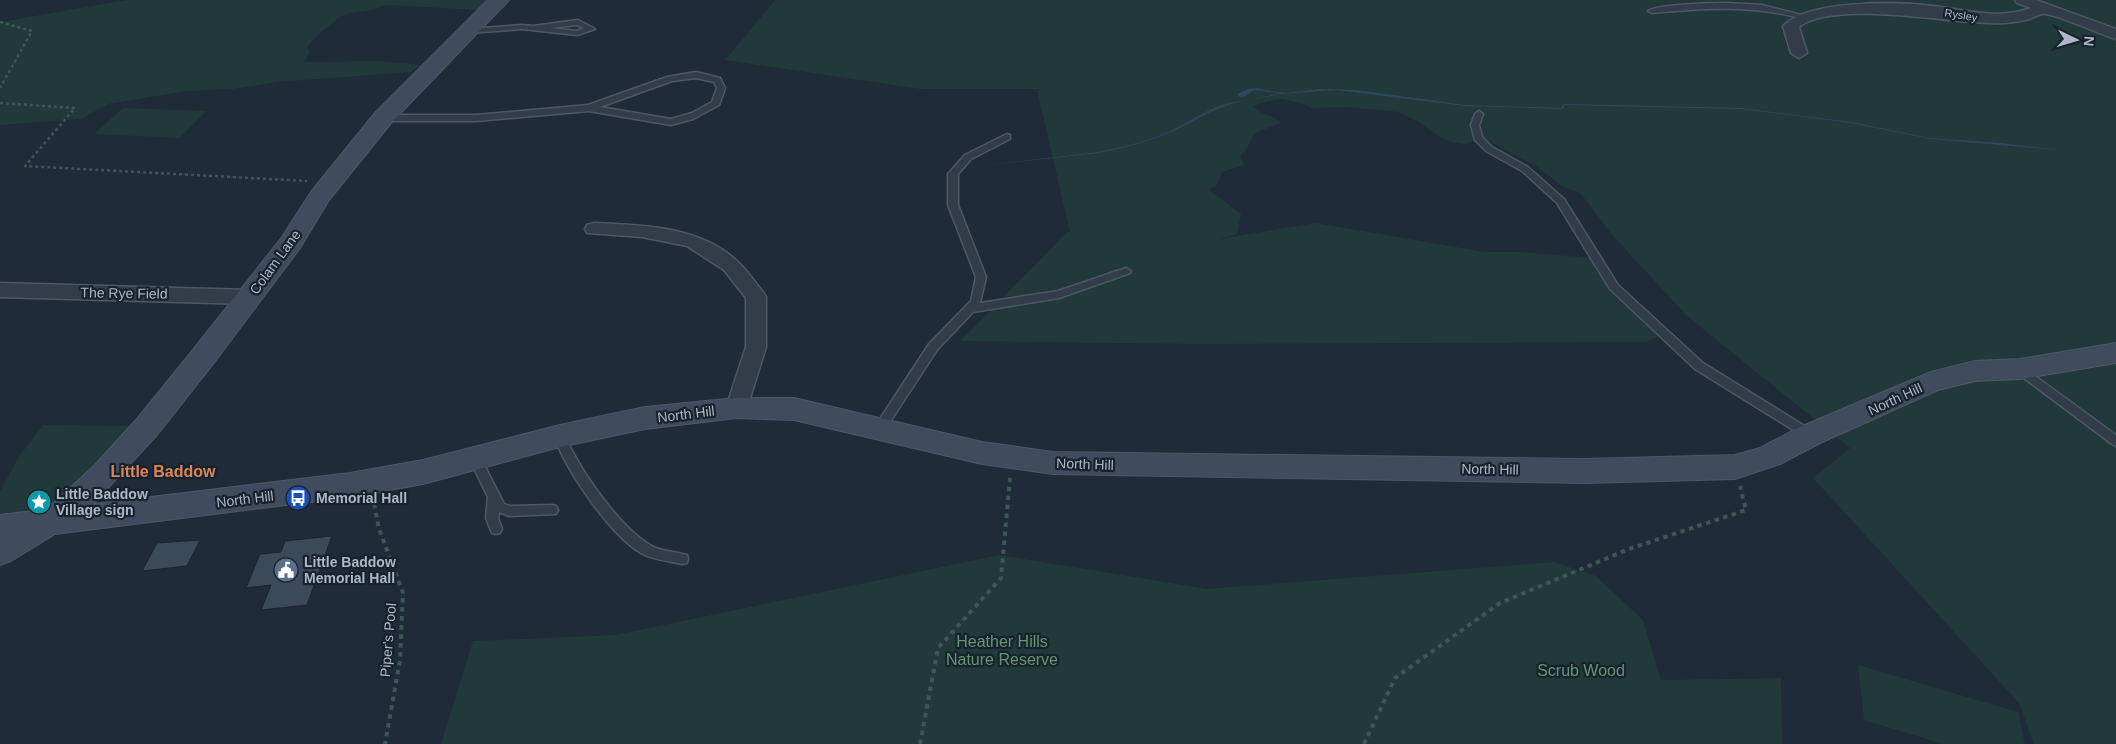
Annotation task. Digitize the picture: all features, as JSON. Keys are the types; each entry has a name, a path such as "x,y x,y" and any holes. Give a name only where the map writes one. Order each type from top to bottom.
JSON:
{"street":[{"name":"Colam Lane","path":"50,522 82,498 147,427 291,242 319,197 383,118 499,0"},
{"path":"2022,0 2116,34"},
{"name":"Rysley","path":"1801,16 1817,11 1856,6 1924,9 1998,20 2021,18 2043,9"},
{"path":"1799,53 1791,26 1801,16"},
{"path":"594,229 642,231 693,241 731,266 756,297 756,347 737,408"},
{"name":"The Rye Field","path":"0,290 249,296"},
{"name":"North Hill","path":"0,528 373,481 423,472 560,436 645,418 737,408 794,409 1012,458 1053,464 1342,466 1585,471 1735,466 1770,456 1810,435 1930,382 1975,371 2020,369 2116,354"},
{"path":"0,552 31,531 50,522"}],"lane":[{"path":"1652,11 1736,4 1772,8 1801,16"},
{"path":"468,31 536,27 578,22 591,29 577,33 536,27"},
{"path":"383,118 476,118 589,108 671,122 682,121 716,103 721,88 717,80 696,75 649,85 589,108"},
{"path":"1479,114 1475,125 1478,138 1489,149 1525,169 1562,201 1614,287 1699,366 1810,435"},
{"path":"880,428 933,347 976,302 981,277 953,204 953,174 968,157 1007,137"},
{"path":"969,310 1059,294 1126,271"},
{"path":"2020,369 2116,441"},
{"path":"560,436 564,447 600,501 634,540 645,549 682,559"},
{"path":"475,458 499,507 508,511 552,510"},
{"path":"494,498 492,518 496,528"}],"path":[{"path":"0,22 32,31 0,88"},
{"path":"0,104 75,108 25,166 331,182"},
{"path":"920,744 938,648 1001,578 1012,458"},
{"path":"1364,744 1395,678 1500,603 1629,549 1746,510 1735,466"},
{"name":"Piper's Pool","path":"373,481 374,504 379,529 403,593 400,660 385,744"}],"green space":[{"path":"127,0 491,0 480,10 385,5 376,9 346,14 319,34 307,47 310,52 304,61 381,61 420,65 411,72 278,82 232,89 187,91 108,104 81,119 0,125 0,22"},
{"path":"775,0 2116,0 2116,744 2034,744 2019,703 1813,478 1850,448 1687,316 1613,236 1581,194 1562,186 1539,168 1484,138 1465,144 1451,142 1438,136 1417,121 1398,112 1348,107 1312,108 1301,103 1282,99 1254,106 1260,112 1275,118 1281,123 1255,133 1246,150 1240,156 1245,165 1222,172 1216,186 1209,190 1241,214 1237,234 1219,239 1315,223 1485,252 1521,252 1593,258 1619,293 1664,334 1647,342 1195,344 960,341 1067,232 1070,232 1037,90 1041,89 921,89 725,60"},
{"path":"123,108 206,111 179,138 94,134"},
{"path":"43,425 135,426 61,502 39,512 0,519 0,492 18,458"},
{"name":"Heather Hills Nature Reserve","path":"999,555 1207,589 1554,562 1596,576 1643,620 1661,680 1781,678 1782,744 441,744 473,641 616,635"},
{"path":"1858,665 2018,712 2025,744 1943,744 1864,720"}],"water":[{"path":"1257,86 1259,89 1285,93 1319,89 1357,90 1465,105 1561,108 1563,104 1741,108 1851,122 1930,138 2001,143 2069,151 1931,139 1851,123 1742,109 1565,105 1563,109 1465,106 1336,90 1280,94 1234,103 1212,111 1158,137 1133,145 1099,153 961,168 1099,152 1125,146 1166,133 1222,105 1279,93 1254,90 1246,96 1240,97 1237,94 1248,89 1258,88"}],"building":[{"name":"Little Baddow Memorial Hall","path":"332,536 307,605 261,610 271,585 246,588 260,554 281,552 285,541"},
{"path":"200,540 187,566 142,571 157,543"}],"place":[{"name":"Memorial Hall","path":"298,498"},
{"name":"Little Baddow Village sign","path":"39,502"},
{"name":"Little Baddow Memorial Hall","path":"286,570"}],"district":[{"name":"Little Baddow","path":"163,471"}],"park label":[{"name":"Scrub Wood","path":"1581,670"}]}
